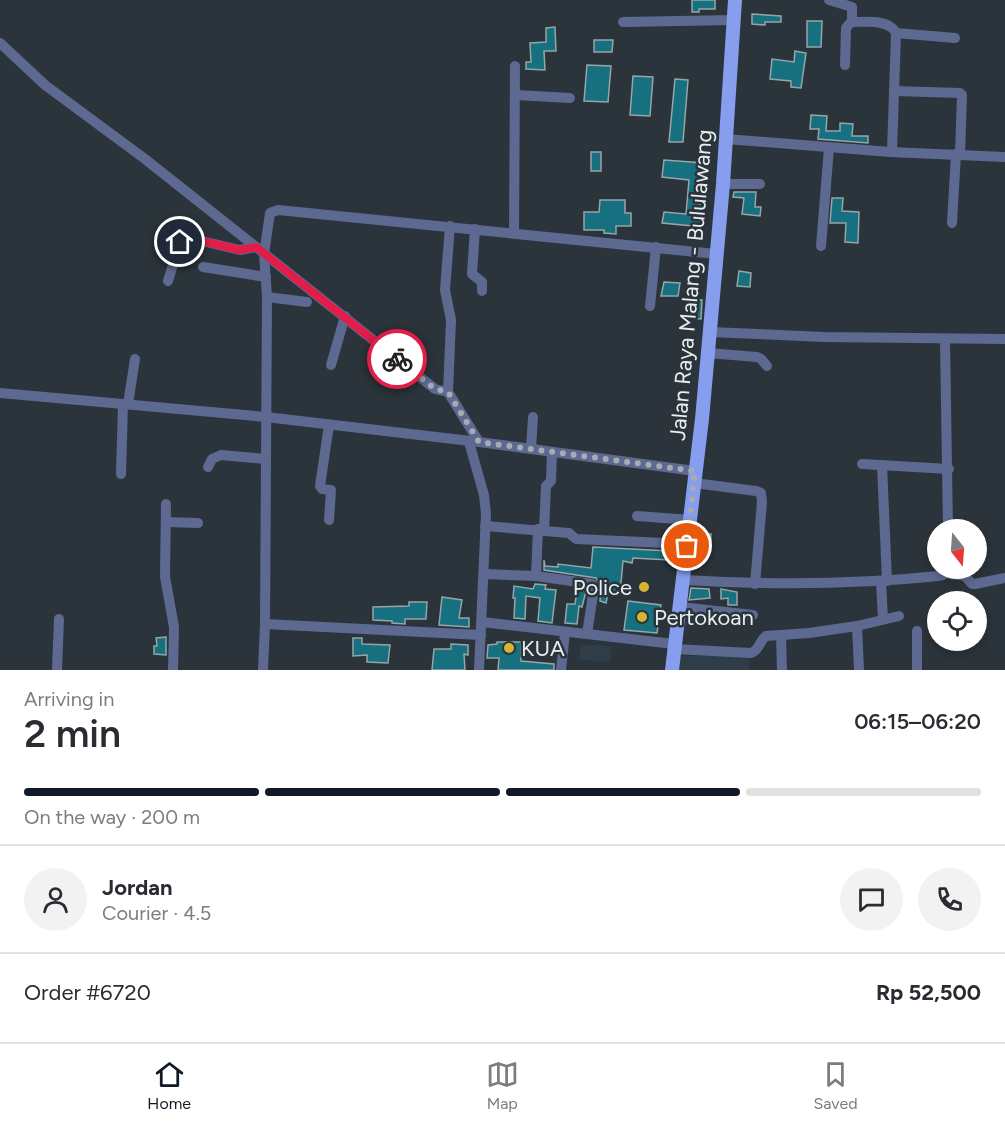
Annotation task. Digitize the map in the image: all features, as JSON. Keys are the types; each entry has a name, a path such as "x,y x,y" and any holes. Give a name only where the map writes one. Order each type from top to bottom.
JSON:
{"main road":[{"name":"Jalan Raya Malang - Bululawang","path":"672,670 684,580 710,332 723,184 735,0"}],"street":[{"path":"829,0 852,7 852,22"},
{"path":"623,22 734,20"},
{"path":"845,65 848,24 852,22 886,24 893,27 896,33 892,152"},
{"path":"896,33 955,38"},
{"path":"0,43 45,84 137,153 435,389 448,392"},
{"path":"514,233 515,66"},
{"path":"894,91 960,93 962,95 952,223"},
{"path":"516,94 570,98"},
{"path":"726,140 892,152 1005,157"},
{"path":"821,246 829,148"},
{"path":"723,184 760,184"},
{"path":"263,670 267,297 266,277 260,251 270,213 274,211 450,226 716,254"},
{"path":"450,226 445,290 451,320 448,392 474,442 486,514 480,670"},
{"path":"475,229 472,274 482,282 482,291"},
{"path":"168,281 180,242 184,239 189,238 240,250 260,251"},
{"path":"650,306 656,247"},
{"path":"203,267 266,277"},
{"path":"267,297 307,302"},
{"path":"331,365 345,316"},
{"path":"710,332 824,337 1005,339"},
{"path":"945,339 948,519"},
{"path":"708,353 757,357 767,366"},
{"path":"121,474 126,404 135,359"},
{"path":"0,393 266,417 531,449 695,477 756,490 761,493 762,502 755,584"},
{"path":"531,449 533,417"},
{"path":"329,424 320,486 322,489 331,490 329,520"},
{"path":"536,576 546,486 551,481 552,452"},
{"path":"208,467 212,459 221,455 266,459"},
{"path":"862,464 949,469"},
{"path":"882,465 883,620"},
{"path":"166,504 165,577 174,627 172,670"},
{"path":"637,516 690,520"},
{"path":"166,522 198,523"},
{"path":"485,526 569,533 576,539 687,544"},
{"path":"484,574 536,576 593,584 587,634"},
{"path":"684,580 793,585 927,577"},
{"path":"968,579 975,584 1005,578"},
{"path":"680,607 753,615"},
{"path":"482,622 674,647 751,653 757,650 762,638 766,636 857,626 899,616"},
{"path":"57,670 59,619"},
{"path":"265,624 481,635"},
{"path":"857,626 860,670"},
{"path":"916,670 917,631"},
{"path":"561,670 565,633"},
{"path":"781,635 782,670"}],"shaded area":[{"name":"Pertokoan","path":"686,611 720,613 719,627 685,625"},
{"path":"580,644 611,646 610,662 579,660"},
{"path":"679,656 749,656 749,670 679,670"}],"building":[{"path":"692,0 715,0 715,9 699,9 699,12 692,12"},
{"path":"752,14 781,16 781,22 765,22 765,25 752,24"},
{"path":"807,21 822,21 821,47 807,47"},
{"path":"555,27 556,51 544,51 545,70 526,69 526,62 531,62 530,43 546,42 546,28"},
{"path":"594,40 613,40 612,52 594,52"},
{"path":"795,51 806,53 801,88 791,87 791,81 770,79 772,59 794,62"},
{"path":"587,65 611,66 608,102 584,101"},
{"path":"633,76 653,77 650,116 630,115"},
{"path":"675,79 688,80 683,142 669,142"},
{"path":"811,115 827,116 826,131 840,131 840,123 853,124 852,136 868,136 868,143 818,139 819,129 810,129"},
{"path":"591,152 601,152 601,171 591,171"},
{"path":"664,160 704,163 699,215 704,215 703,227 662,223 664,212 686,214 689,180 662,177"},
{"path":"734,192 756,192 755,207 761,207 760,216 742,214 744,198 733,197"},
{"path":"832,198 843,198 842,211 859,212 858,243 845,242 846,223 830,223"},
{"path":"600,200 625,200 625,213 631,213 631,226 616,226 616,234 604,233 604,230 584,230 584,212 599,212"},
{"path":"739,271 751,273 750,287 737,286"},
{"path":"664,282 680,283 678,296 661,296"},
{"path":"691,299 702,300 701,319 690,318"},
{"path":"697,533 711,534 707,554 695,553"},
{"path":"593,547 670,551 669,560 633,558 632,563 623,561 620,594 608,593 606,603 600,601 601,588 596,578 544,570 544,560 545,566 558,567 558,564 591,568"},
{"path":"535,584 546,585 545,589 556,590 552,623 538,621 540,598 526,596 525,619 514,618 514,586 533,589"},
{"path":"691,588 709,589 710,598 689,600"},
{"path":"721,589 737,592 737,605 728,605 728,598 721,599"},
{"path":"577,590 586,591 582,607 579,606 577,624 565,623 567,604 575,604"},
{"path":"442,597 462,600 459,618 469,618 469,627 439,625"},
{"name":"Pertokoan","path":"628,601 661,605 657,633 624,630"},
{"path":"409,602 427,602 426,619 405,619 405,624 373,620 373,607 409,606"},
{"path":"166,637 166,655 154,654 154,646 157,646 156,638"},
{"path":"353,638 362,638 362,644 390,645 388,663 367,662 367,655 353,656"},
{"path":"497,642 521,642 521,661 554,664 554,670 498,670 499,658 487,658 488,645 497,644"},
{"path":"451,644 468,645 468,655 464,654 465,670 432,670 434,649 451,649"}],"way so far":[{"path":"397,359 435,389 448,392 479,442 695,471 687,546"}],"place":[{"name":"Police","path":"644,587"},
{"name":"Pertokoan","path":"642,617"},
{"name":"KUA","path":"509,648"}],"route":[{"path":"180,242 189,238 240,250 256,247 397,359"}]}
